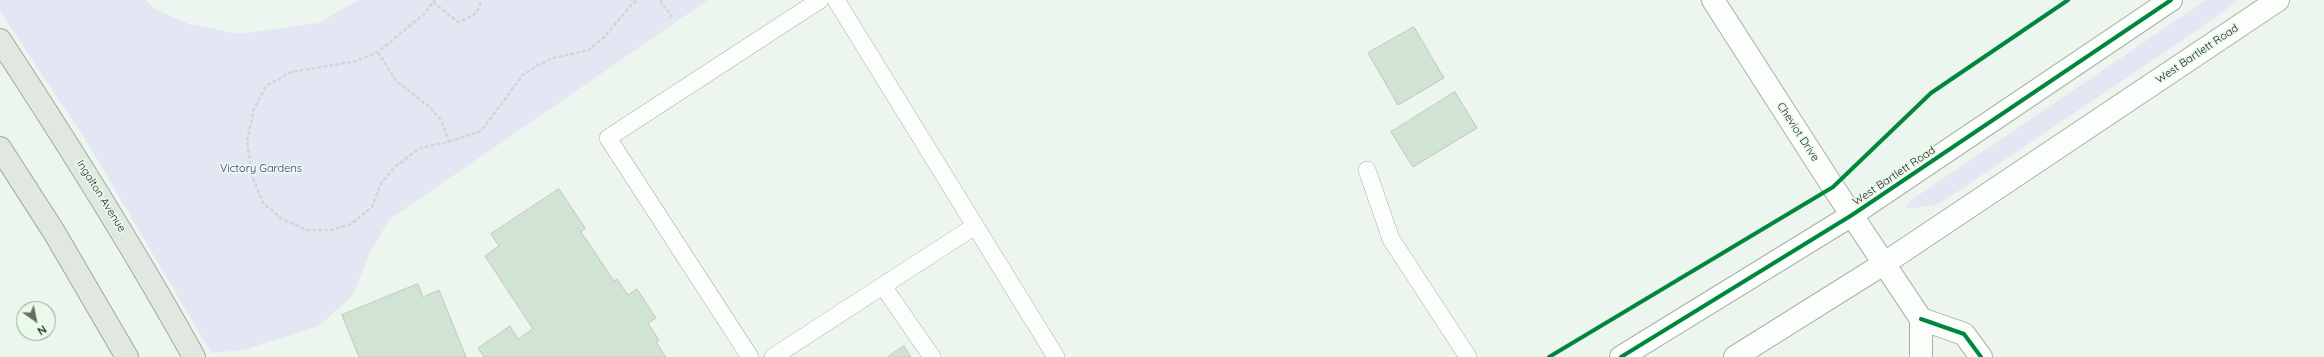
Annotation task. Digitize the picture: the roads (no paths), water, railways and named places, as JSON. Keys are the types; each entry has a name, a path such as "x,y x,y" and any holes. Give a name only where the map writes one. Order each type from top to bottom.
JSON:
{"main road":[{"name":"Ingalton Avenue","path":"0,40 90,178 150,277 194,357"},
{"path":"0,148 54,232 127,357"}],"street":[{"name":"Cheviot Drive","path":"1713,0 1852,215 1921,318"},
{"name":"West Bartlett Road","path":"1621,357 1852,215 2171,0"},
{"name":"West Bartlett Road","path":"1735,357 1885,263 2278,0"},
{"path":"1921,357 1921,318 1964,334 1980,357"}],"lane":[{"path":"750,357 608,138 820,0"},
{"path":"836,0 1056,357"},
{"path":"1367,170 1391,239 1468,357"},
{"path":"773,357 975,226"},
{"path":"883,286 932,357"}],"park label":[{"name":"Victory Gardens","path":"261,169"}]}
